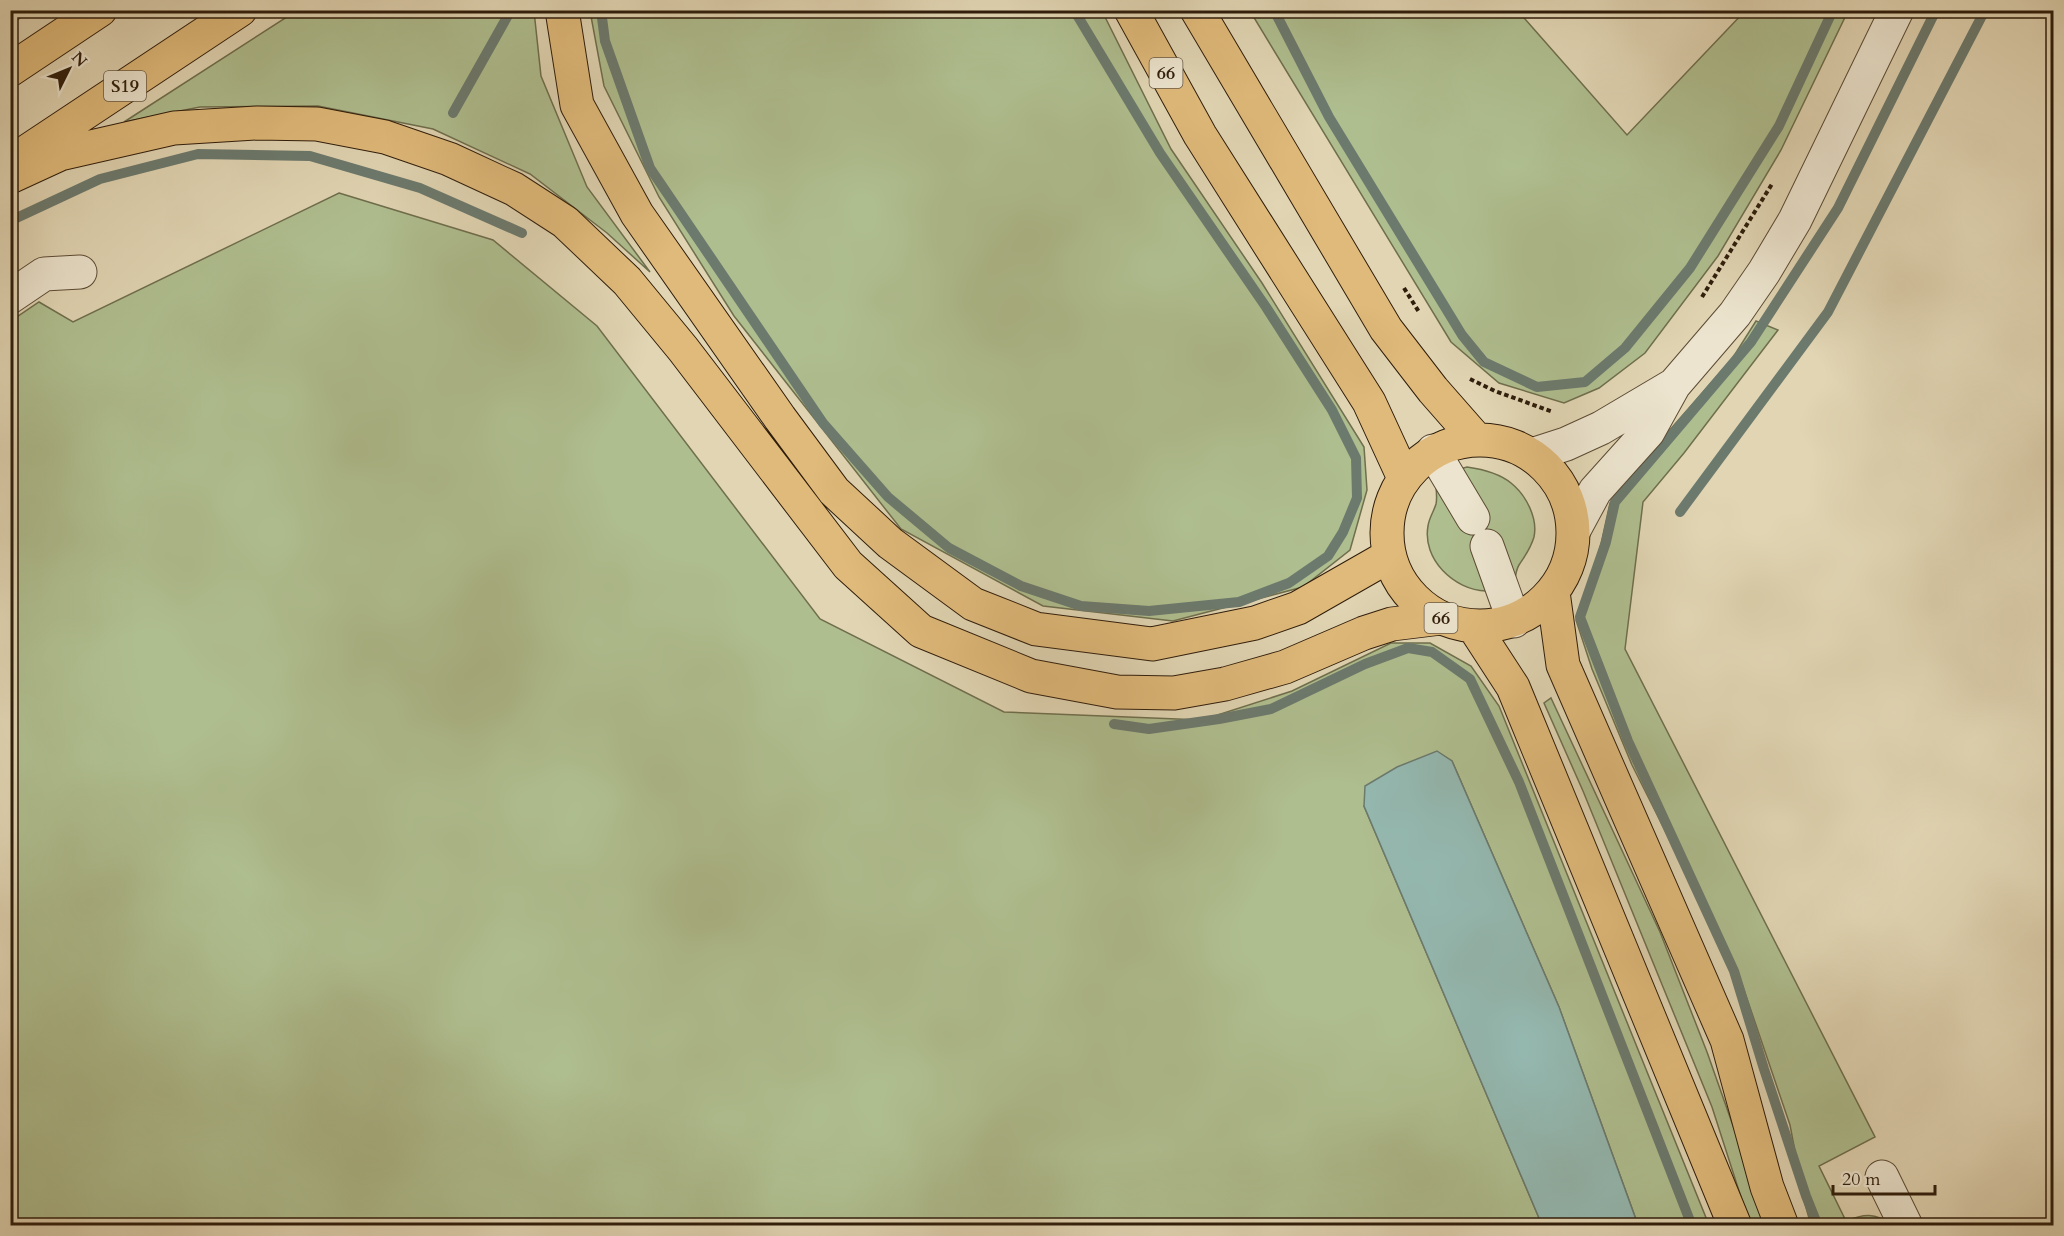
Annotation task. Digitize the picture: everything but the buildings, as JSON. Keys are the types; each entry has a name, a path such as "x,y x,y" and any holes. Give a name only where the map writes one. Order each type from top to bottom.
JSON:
{"main road":[{"path":"10,69 100,10"},
{"name":"S19","path":"10,162 240,10"},
{"path":"562,10 577,105 637,214 834,491 890,543 973,604 1036,629 1152,644 1255,623 1298,609 1389,556"},
{"name":"66","path":"1131,10 1200,135 1369,402 1404,478"},
{"path":"1197,10 1386,329 1433,390 1476,439"},
{"path":"10,177 60,154 174,128 257,123 317,124 385,137 449,159 514,189 565,222 627,281 683,349 848,565 921,630 1031,676 1117,692 1174,693 1225,684 1285,667 1364,633 1392,624 1441,618"},
{"name":"66","path":"1476,439 1505,442 1532,455 1554,475 1568,501 1574,530 1572,552 1565,573 1553,592 1536,609 1514,621 1494,626 1474,627 1441,618 1418,603 1400,582 1389,556 1386,536 1388,515 1394,496 1404,478 1417,463 1433,451 1454,443 1476,439"},
{"path":"1553,592 1563,665 1727,1040 1767,1187 1782,1226"},
{"name":"66","path":"1474,627 1513,687 1735,1226"}],"street":[{"path":"1574,530 1595,491 1648,432 1674,385 1735,314 1764,272 1795,220 1897,10"},
{"path":"10,297 44,274 80,272"},
{"path":"1532,455 1593,432 1674,385"},
{"path":"1433,451 1480,532 1514,621"},
{"path":"1881,1177 1906,1226"}],"path":[{"path":"1699,302 1773,183"},
{"path":"1403,286 1422,317"},
{"path":"1464,376 1495,391 1555,413"}],"green space":[{"path":"296,11 534,11 541,76 587,187 650,272 607,233 530,174 433,129 318,106 200,107 124,122"},
{"path":"590,11 1102,11 1171,149 1262,283 1364,447 1367,490 1350,550 1303,587 1173,621 1043,606 901,529 734,316 659,197 604,86"},
{"path":"1250,11 1518,11 1627,135 1745,11 1848,11 1781,150 1718,256 1645,353 1599,388 1564,403 1499,383 1451,342"},
{"path":"339,193 493,240 597,326 820,619 1004,712 1202,720 1292,691 1391,643 1430,643 1471,666 1499,706 1709,1225 1638,1225 1559,1007 1452,761 1437,752 1364,806 1542,1225 11,1226 11,321 39,302 73,322"},
{"path":"1756,321 1778,330 1684,453 1643,502 1625,649 1875,1137 1819,1166 1846,1221 1858,1217 1874,1216 1890,1225 1811,1225 1790,1125 1741,981 1632,765 1592,669 1576,620 1588,589 1610,503 1625,481 1732,359"},
{"path":"1467,467 1490,472 1507,480 1530,507 1534,522 1534,537 1518,567 1514,588 1489,591 1463,585 1443,570 1435,561 1430,550 1427,538 1429,520 1437,501 1435,476"},
{"path":"1551,698 1660,932 1707,1052 1768,1225 1750,1225 1712,1107 1583,791 1544,703"}],"water":[{"path":"1437,751 1452,761 1559,1007 1638,1225 1542,1225 1364,806 1365,786 1397,767"}],"waterway":[{"path":"10,20 24,10"},
{"path":"453,113 511,10"},
{"path":"601,10 605,41 650,168 823,423 888,497 949,548 1021,586 1081,606 1149,611 1239,602 1289,583 1328,556 1343,532 1357,498 1356,458 1332,410 1266,307 1160,153 1074,10"},
{"path":"1274,10 1329,117 1462,335 1484,362 1537,387 1585,382 1625,348 1690,268 1779,126 1833,10"},
{"path":"1818,1226 1764,1069 1734,971 1628,741 1580,617 1606,542 1615,502 1751,342 1838,208 1936,10"},
{"path":"1680,512 1828,312 1985,10"},
{"path":"10,221 100,179 198,154 310,156 420,188 522,233"},
{"path":"1114,724 1149,729 1271,709 1365,664 1408,648 1432,652 1470,679 1519,782 1692,1226"}]}
